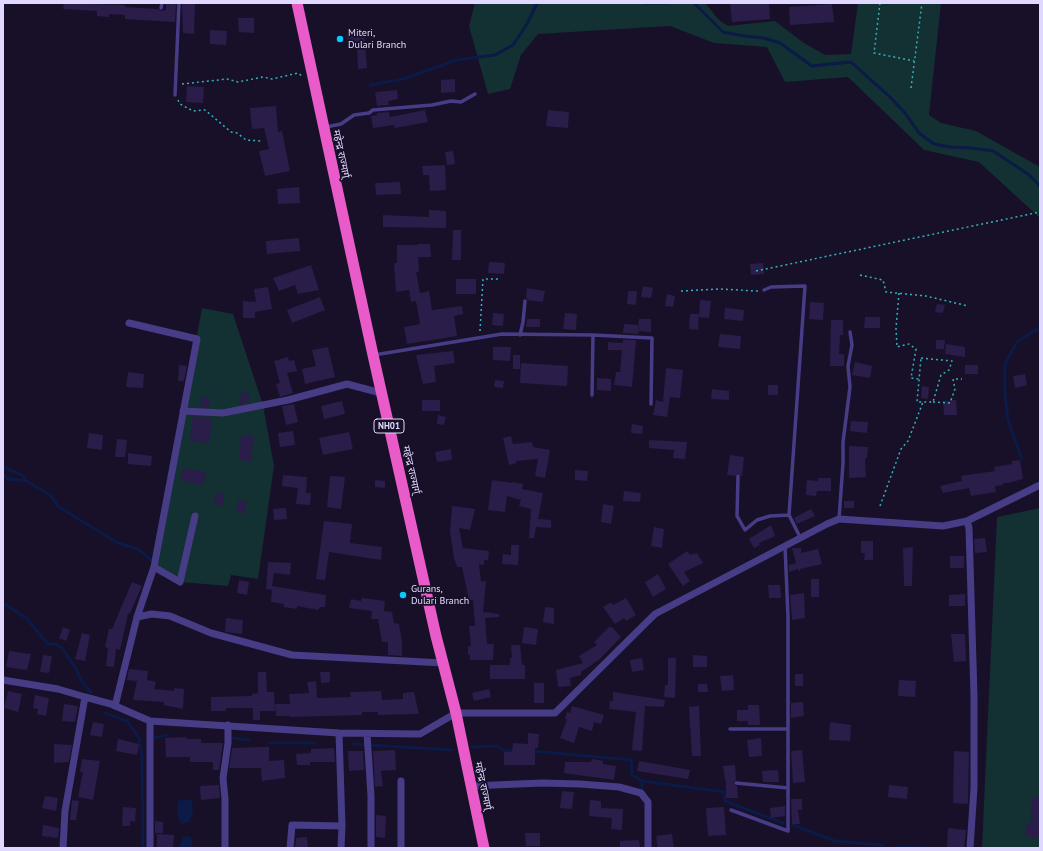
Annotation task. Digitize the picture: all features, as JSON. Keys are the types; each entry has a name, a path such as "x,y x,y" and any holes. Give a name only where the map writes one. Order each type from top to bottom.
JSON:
{"highway":[{"name":"महेन्द्र राज्मार्ग्","path":"297,3 372,355 443,663 456,713 484,848"}],"street":[{"path":"115,706 137,617 154,567 197,339 129,323"},
{"path":"183,411 223,413 288,400 347,384 381,393"},
{"path":"3,680 58,689 115,706 150,721 339,733 420,734 456,713 555,713 655,614 800,537 839,519 943,526 967,521 1040,486"},
{"path":"154,567 180,582 195,516"},
{"path":"967,521 969,528 974,696 974,788 970,848"},
{"path":"137,617 152,614 170,616 211,633 292,655 443,663"},
{"path":"63,848 66,811 86,697"},
{"path":"150,721 150,848"},
{"path":"225,848 225,800 223,778 228,743 228,725"},
{"path":"339,733 342,826 340,848"},
{"path":"367,734 371,848"},
{"path":"400,848 401,781"},
{"path":"470,786 542,783 580,784 619,787 640,793 648,802 648,848"},
{"path":"290,848 292,825 342,826"}],"lane":[{"path":"161,8 162,3"},
{"path":"176,95 179,3"},
{"path":"323,128 341,124 354,115 369,113 373,110 432,105 451,101 461,102 475,94"},
{"path":"764,290 771,287 805,286 789,515 800,537"},
{"path":"520,334 525,301"},
{"path":"839,519 844,463 843,442 850,387 848,366 852,345 850,332"},
{"path":"372,355 479,339 502,334 594,335 652,338 651,404"},
{"path":"592,395 594,335"},
{"path":"738,476 737,516 745,530 757,520 770,516 789,515"},
{"path":"731,810 788,831 788,617 784,545"},
{"path":"730,729 788,729"},
{"path":"736,783 788,788"}],"path":[{"path":"880,3 874,53 914,61"},
{"path":"911,88 922,3"},
{"path":"176,85 227,79 238,82 263,77 272,79 298,73 302,76 311,74"},
{"path":"176,95 180,104 193,111 205,110 231,132 236,133 246,140 261,141"},
{"path":"756,271 1040,212"},
{"path":"860,275 884,280 886,292 938,298 968,306"},
{"path":"479,339 483,279 500,279"},
{"path":"681,291 724,289 754,292 764,290"},
{"path":"899,293 896,328 897,347 909,344 916,349 911,378 919,379"},
{"path":"932,402 941,374 949,370 952,360 921,358 917,402 950,403 956,389 953,379 962,379"},
{"path":"880,506 901,449 908,440 923,402"}],"green space":[{"path":"475,3 705,3 719,20 728,26 775,21 804,43 825,55 851,54 858,3 941,3 929,115 941,123 976,131 1040,167 1040,218 979,162 924,150 848,77 785,82 767,47 714,43 670,26 538,34 521,55 510,89 488,94 469,26"},
{"path":"202,308 233,314 263,405 274,466 258,579 231,575 228,586 180,582 154,567"},
{"path":"1040,508 1040,848 982,848 997,517"}],"water":[{"path":"192,800 193,812 189,822 182,824 178,818 177,808 178,801"},
{"path":"186,836 191,837 193,843 191,847 179,848 182,838"}],"building":[{"path":"64,3 125,5 125,7 158,9 161,11 166,10 166,3 176,3 175,22 125,19 125,15 109,14 109,17 97,16 97,11 63,9"},
{"path":"182,3 195,3 194,34 183,33"},
{"path":"730,3 769,3 770,19 732,22"},
{"path":"832,4 834,22 790,25 789,7"},
{"path":"238,18 254,18 254,33 239,32"},
{"path":"210,30 227,31 226,45 210,44"},
{"path":"364,32 367,68 358,69 357,47 349,49 346,35"},
{"path":"455,79 455,92 441,93 441,80"},
{"path":"187,86 204,87 203,103 186,102"},
{"path":"397,90 398,99 388,101 389,105 377,106 375,92"},
{"path":"276,106 278,132 282,131 290,171 265,176 259,151 269,149 264,128 252,129 250,108"},
{"path":"425,110 428,122 395,128 394,125 373,128 371,116 377,115 377,113 389,112 390,117"},
{"path":"548,110 569,112 568,128 546,126"},
{"path":"453,151 455,164 447,165 445,152"},
{"path":"445,165 446,190 430,191 429,175 423,175 422,166"},
{"path":"400,182 401,194 376,195 375,183"},
{"path":"299,187 300,203 278,204 277,189"},
{"path":"429,210 446,211 446,228 383,227 383,215 429,217"},
{"path":"453,230 461,230 461,260 452,260"},
{"path":"299,238 300,251 267,254 266,241"},
{"path":"430,244 431,257 418,257 419,272 416,272 420,293 429,291 432,310 462,306 463,314 454,316 457,336 407,344 404,327 420,324 416,301 411,302 409,290 396,292 394,263 397,263 397,245"},
{"path":"489,262 505,263 504,274 488,273"},
{"path":"763,263 764,274 751,275 750,264"},
{"path":"311,265 319,290 298,294 295,285 279,291 273,278"},
{"path":"456,279 476,279 476,294 456,294"},
{"path":"643,286 653,288 651,298 641,297"},
{"path":"268,287 272,309 255,312 255,318 243,318 243,301 256,302 254,289"},
{"path":"527,288 545,291 543,302 528,300 526,298"},
{"path":"628,291 637,291 636,305 627,304"},
{"path":"667,294 675,296 673,307 665,306"},
{"path":"320,297 325,310 292,323 287,310"},
{"path":"700,300 711,301 709,318 699,317"},
{"path":"810,302 824,303 823,320 809,319"},
{"path":"937,304 945,305 943,313 935,312"},
{"path":"725,308 744,310 743,321 724,319"},
{"path":"493,313 504,314 503,326 492,325"},
{"path":"565,313 577,314 576,330 563,329"},
{"path":"690,314 699,314 698,330 689,329"},
{"path":"865,317 880,317 880,328 864,328"},
{"path":"527,319 540,319 540,327 526,327"},
{"path":"639,319 651,319 651,332 638,331"},
{"path":"831,320 843,320 843,335 840,335 839,354 844,354 844,366 830,366"},
{"path":"624,324 639,325 638,334 623,333"},
{"path":"720,334 741,336 740,349 718,347"},
{"path":"623,340 636,340 632,387 614,385 616,372 620,372 622,350 608,350 608,342 623,343"},
{"path":"936,340 945,340 944,349 936,349"},
{"path":"946,344 965,347 965,357 945,354"},
{"path":"328,347 335,377 305,384 302,369 316,366 312,350"},
{"path":"493,347 511,347 510,361 493,360"},
{"path":"453,351 455,363 434,366 436,382 423,384 416,355"},
{"path":"513,355 520,355 520,369 513,369"},
{"path":"288,357 289,361 294,360 297,371 287,373 293,393 280,397 276,384 280,383 274,361"},
{"path":"855,362 872,366 870,378 852,375"},
{"path":"521,363 568,366 567,386 520,383"},
{"path":"179,365 187,366 184,381 178,381"},
{"path":"965,365 978,365 978,374 965,374"},
{"path":"666,368 683,370 680,398 670,397 667,417 653,415 656,400 663,402"},
{"path":"128,372 144,374 143,388 126,387"},
{"path":"1025,374 1027,385 1015,388 1013,376"},
{"path":"597,378 611,379 611,391 597,390"},
{"path":"495,380 504,381 503,388 494,387"},
{"path":"768,385 778,385 778,395 768,395"},
{"path":"922,386 929,387 928,399 921,398"},
{"path":"712,389 729,391 729,400 711,399"},
{"path":"241,392 249,393 248,403 240,405"},
{"path":"202,397 210,398 208,407 200,407"},
{"path":"422,400 440,400 440,411 422,411"},
{"path":"956,400 957,415 944,415 943,401"},
{"path":"342,401 345,414 324,419 321,406"},
{"path":"294,404 298,422 286,425 282,406"},
{"path":"438,415 446,417 444,425 437,424"},
{"path":"193,416 212,418 209,443 190,441"},
{"path":"851,421 868,422 867,433 850,431"},
{"path":"632,424 643,426 642,434 631,433"},
{"path":"293,431 295,445 280,447 278,433"},
{"path":"349,432 353,449 323,455 319,438"},
{"path":"89,433 103,435 102,450 87,448"},
{"path":"241,435 254,436 251,461 239,460"},
{"path":"511,436 513,444 532,442 533,447 550,450 545,478 535,476 538,459 516,461 517,463 509,465 503,438"},
{"path":"117,439 127,440 125,457 115,457"},
{"path":"649,440 687,442 685,459 673,458 674,450 649,448"},
{"path":"849,446 868,447 867,458 865,458 866,477 849,478"},
{"path":"451,449 452,460 437,462 435,452"},
{"path":"128,453 152,456 151,466 128,464"},
{"path":"730,455 744,457 742,477 738,473 735,476 727,475"},
{"path":"1020,460 1023,479 995,486 996,492 971,496 969,488 943,493 940,486 962,481 961,476 995,471 994,467 1012,464 1012,461"},
{"path":"183,468 206,472 204,485 180,480"},
{"path":"575,470 588,471 587,481 575,480"},
{"path":"283,475 307,477 306,493 311,493 310,505 296,504 298,488 282,486"},
{"path":"330,476 345,477 341,509 327,507"},
{"path":"818,478 831,478 831,491 817,491 816,496 806,495 807,480 818,481"},
{"path":"375,480 385,481 385,488 375,487"},
{"path":"492,480 523,484 522,489 543,493 538,519 551,520 551,528 536,527 534,538 529,538 531,509 519,506 521,500 507,496 505,512 488,510"},
{"path":"624,491 641,493 640,502 623,501"},
{"path":"215,493 224,494 223,505 214,504"},
{"path":"238,500 246,501 245,513 237,512"},
{"path":"844,501 854,501 854,508 844,508"},
{"path":"603,504 614,506 611,524 601,522"},
{"path":"452,506 475,509 470,530 459,528 463,548 489,551 488,560 484,560 484,565 479,564 481,582 486,581 483,612 499,614 499,617 485,618 487,644 494,644 493,660 470,660 470,655 468,655 468,646 471,646 469,626 475,626 473,600 469,600 462,567 457,567 454,558 450,531"},
{"path":"286,508 287,519 274,520 273,509"},
{"path":"811,509 815,516 797,524 794,518"},
{"path":"324,521 352,524 350,543 382,547 381,560 329,552 325,580 316,579"},
{"path":"771,525 775,536 759,543 760,545 754,548 749,539"},
{"path":"654,527 664,529 662,548 651,546"},
{"path":"985,538 987,552 975,553 974,539"},
{"path":"861,541 873,541 873,560 864,560 865,553 861,553"},
{"path":"511,545 519,545 518,565 502,564 503,554 511,555"},
{"path":"913,547 912,586 904,586 903,548"},
{"path":"792,548 801,548 801,553 818,549 822,564 800,569 800,572 798,569 789,572 789,565 796,563"},
{"path":"687,551 690,555 697,553 703,563 684,572 690,581 683,586 668,564"},
{"path":"950,556 964,556 964,568 950,568"},
{"path":"268,562 291,563 290,575 274,573 272,586 326,595 325,607 320,607 318,610 297,606 297,609 284,607 284,604 271,602 272,590 266,589"},
{"path":"658,574 666,589 653,597 645,582"},
{"path":"811,579 819,579 819,597 811,597"},
{"path":"239,580 249,582 247,595 237,593"},
{"path":"132,582 142,586 130,613 128,614 120,650 116,649 114,667 106,666 108,648 105,647 109,629 112,629"},
{"path":"768,585 780,585 781,598 769,598"},
{"path":"804,593 805,618 792,620 790,595"},
{"path":"965,594 965,606 949,606 949,595"},
{"path":"362,598 385,601 384,611 392,612 394,623 399,624 402,642 402,656 388,655 388,642 382,642 378,619 371,619 372,611 349,608 351,599 361,601"},
{"path":"626,598 636,615 626,621 624,618 615,624 603,607 611,602 613,605"},
{"path":"545,607 554,608 554,624 543,622"},
{"path":"226,618 243,620 242,634 225,632"},
{"path":"63,627 70,630 66,641 59,638"},
{"path":"524,627 538,629 536,645 522,643"},
{"path":"609,627 612,627 621,637 600,659 581,672 581,675 570,678 571,686 558,687 556,670 583,663 579,656 597,645 594,642"},
{"path":"82,633 90,635 85,661 75,659"},
{"path":"951,634 965,634 966,661 954,662"},
{"path":"511,645 520,645 522,665 525,665 525,679 490,679 490,665 510,665 510,658 512,658"},
{"path":"9,651 31,654 27,670 6,667"},
{"path":"43,655 52,656 49,673 40,672"},
{"path":"693,655 707,656 707,667 693,667"},
{"path":"642,658 644,670 632,672 630,660"},
{"path":"668,658 676,658 675,698 664,697 665,685 668,685"},
{"path":"129,669 148,671 147,680 156,682 154,689 174,691 174,688 184,689 183,709 164,705 164,702 133,700 137,681 127,680"},
{"path":"258,672 266,672 267,692 274,692 275,711 260,711 260,720 253,720 253,708 226,708 226,711 211,711 211,697 252,696 252,694 258,693"},
{"path":"320,672 330,672 330,682 321,683"},
{"path":"795,674 803,674 803,686 795,686"},
{"path":"733,675 734,690 722,691 720,676"},
{"path":"899,680 916,681 915,697 898,696"},
{"path":"316,681 317,698 351,697 350,692 381,691 382,700 403,699 403,693 414,692 419,714 378,715 378,712 362,712 362,715 276,716 275,704 290,704 289,694 309,693 307,682"},
{"path":"534,683 544,683 544,703 534,703"},
{"path":"698,684 707,684 708,692 698,692"},
{"path":"489,689 491,697 474,701 472,693"},
{"path":"8,691 22,694 18,712 4,708"},
{"path":"613,692 665,700 664,707 645,706 642,751 632,750 636,712 609,709 610,701 613,701"},
{"path":"35,695 49,698 46,716 37,714 38,709 33,708"},
{"path":"803,702 804,716 791,718 791,703"},
{"path":"64,704 78,706 75,722 62,721"},
{"path":"748,705 759,705 760,725 748,725 748,721 737,721 737,710 748,710"},
{"path":"572,706 604,715 601,724 594,722 592,731 579,727 574,743 560,738 567,719 565,719 567,712 570,713"},
{"path":"699,706 701,756 692,756 689,707"},
{"path":"93,722 104,724 102,737 90,735"},
{"path":"830,722 851,725 850,741 829,740"},
{"path":"528,733 539,734 538,748 535,748 535,765 504,765 504,752 512,752 513,743 528,744"},
{"path":"187,737 187,739 201,739 201,743 223,743 219,770 213,770 213,762 190,762 190,757 166,757 165,738"},
{"path":"761,738 762,756 749,757 747,740"},
{"path":"118,739 139,744 137,755 116,751"},
{"path":"54,744 72,745 69,762 54,763"},
{"path":"269,747 269,761 284,760 285,778 262,781 261,768 229,768 232,748"},
{"path":"334,748 335,762 310,762 310,765 297,765 296,754 311,753 311,749"},
{"path":"395,750 396,770 381,771 383,786 375,787 373,751"},
{"path":"802,750 805,782 793,783 791,751"},
{"path":"348,751 363,751 364,770 349,771"},
{"path":"954,751 969,752 968,804 953,803"},
{"path":"82,759 100,761 93,800 78,797 83,772 80,772"},
{"path":"592,759 603,761 603,764 616,766 614,780 564,773 565,762 591,762"},
{"path":"639,761 690,770 688,779 637,771"},
{"path":"735,765 736,780 733,783 737,786 738,798 726,798 726,780 723,766"},
{"path":"778,770 779,782 763,782 762,771"},
{"path":"219,785 220,798 201,800 200,786"},
{"path":"889,785 908,787 907,799 888,797"},
{"path":"562,791 574,792 572,809 560,808"},
{"path":"45,796 58,798 56,811 42,808"},
{"path":"1032,798 1040,798 1040,839 1025,836 1027,823 1031,824"},
{"path":"791,799 802,799 802,810 798,810 800,824 792,824"},
{"path":"72,800 79,801 76,820 70,820"},
{"path":"590,800 601,801 601,808 623,809 622,830 611,829 612,818 589,816"},
{"path":"785,806 785,816 771,818 770,808"},
{"path":"123,807 136,808 135,822 130,821 130,826 122,826"},
{"path":"724,807 726,835 708,836 706,808"},
{"path":"376,815 386,816 385,838 376,837"},
{"path":"155,821 163,822 163,833 155,833"},
{"path":"43,825 59,828 58,838 42,836"},
{"path":"948,828 966,830 964,848 947,847"},
{"path":"525,833 540,833 540,846 526,846"},
{"path":"157,834 174,835 173,847 157,847"},
{"path":"672,834 674,848 658,848 656,836"},
{"path":"307,837 308,848 295,848 296,838"},
{"path":"639,840 640,848 620,848 620,841"}],"waterway":[{"path":"370,85 403,79 457,60 495,55 513,45 527,24 537,3"},
{"path":"646,3 668,3"},
{"path":"694,3 723,32 764,38 780,43 812,66 851,62 890,97 905,113 919,133 934,144 993,151 1028,174 1040,186"},
{"path":"1022,459 1008,420 1005,395 1005,364 1017,342 1032,332 1040,329"},
{"path":"3,467 22,475 27,481"},
{"path":"3,474 8,479 27,481 50,495 59,507 118,543 138,549 151,560"},
{"path":"3,603 26,618 48,644 55,644 62,648 75,667 82,682 91,692"},
{"path":"105,713 127,721 139,738 142,756 143,848"},
{"path":"153,738 167,735"},
{"path":"233,738 249,740"},
{"path":"270,743 314,743"},
{"path":"354,744 452,750"},
{"path":"472,747 496,746 505,751 515,751"},
{"path":"532,751 631,760 632,775 642,781 642,789"},
{"path":"642,781 724,792 725,801 783,823"},
{"path":"793,825 835,841 882,845"},
{"path":"897,847 924,848"}],"place":[{"name":"Miteri, Dulari Branch","path":"340,39"},
{"name":"Gurans, Dulari Branch","path":"403,595"}]}
